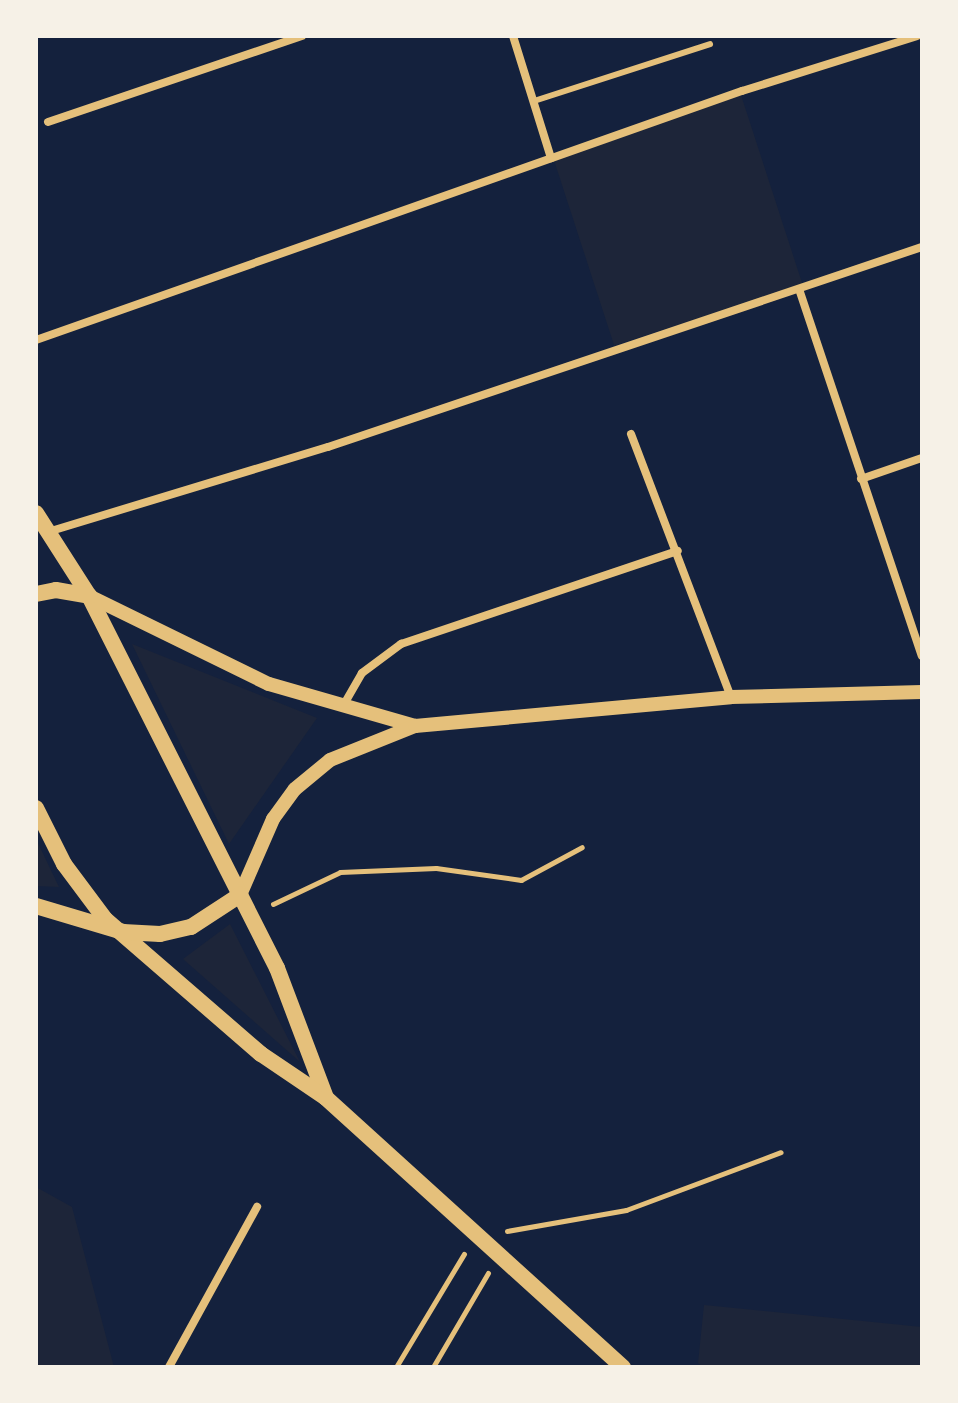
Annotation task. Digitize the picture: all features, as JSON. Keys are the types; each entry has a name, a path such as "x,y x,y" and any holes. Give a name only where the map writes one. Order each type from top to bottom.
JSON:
{"main road":[{"path":"36,513 51,531 89,596 277,968 326,1098"},
{"path":"36,594 56,590 89,596"},
{"path":"36,808 64,864 105,919 226,1026 326,1098 623,1367"},
{"path":"36,906 123,932 160,934 191,927 240,895"}],"street":[{"path":"48,122 302,36"},
{"path":"513,36 551,158"},
{"path":"36,340 551,158 917,36"},
{"path":"51,531 328,447 922,247"},
{"path":"799,289 922,656"},
{"path":"631,434 731,697"},
{"path":"861,479 922,458"},
{"path":"342,706 362,673 401,644 678,551"},
{"path":"89,596 269,684 415,726"},
{"path":"240,895 273,819 295,789 330,760 415,726 731,697 922,692"},
{"path":"169,1367 257,1207"}],"lane":[{"path":"534,101 710,44"}],"path":[{"path":"254,923 280,896 340,872 436,868 521,880 582,847"},
{"path":"396,1367 475,1235 626,1210 781,1152"},
{"path":"433,1367 498,1255"}],"shaded area":[{"path":"741,95 802,284 614,345 553,156"},
{"path":"132,644 317,718 229,844"},
{"path":"36,839 59,887 36,886"},
{"path":"230,924 300,1062 183,959"},
{"path":"36,1187 72,1207 114,1367 36,1367"},
{"path":"704,1305 922,1327 922,1367 703,1367 698,1363"}]}
